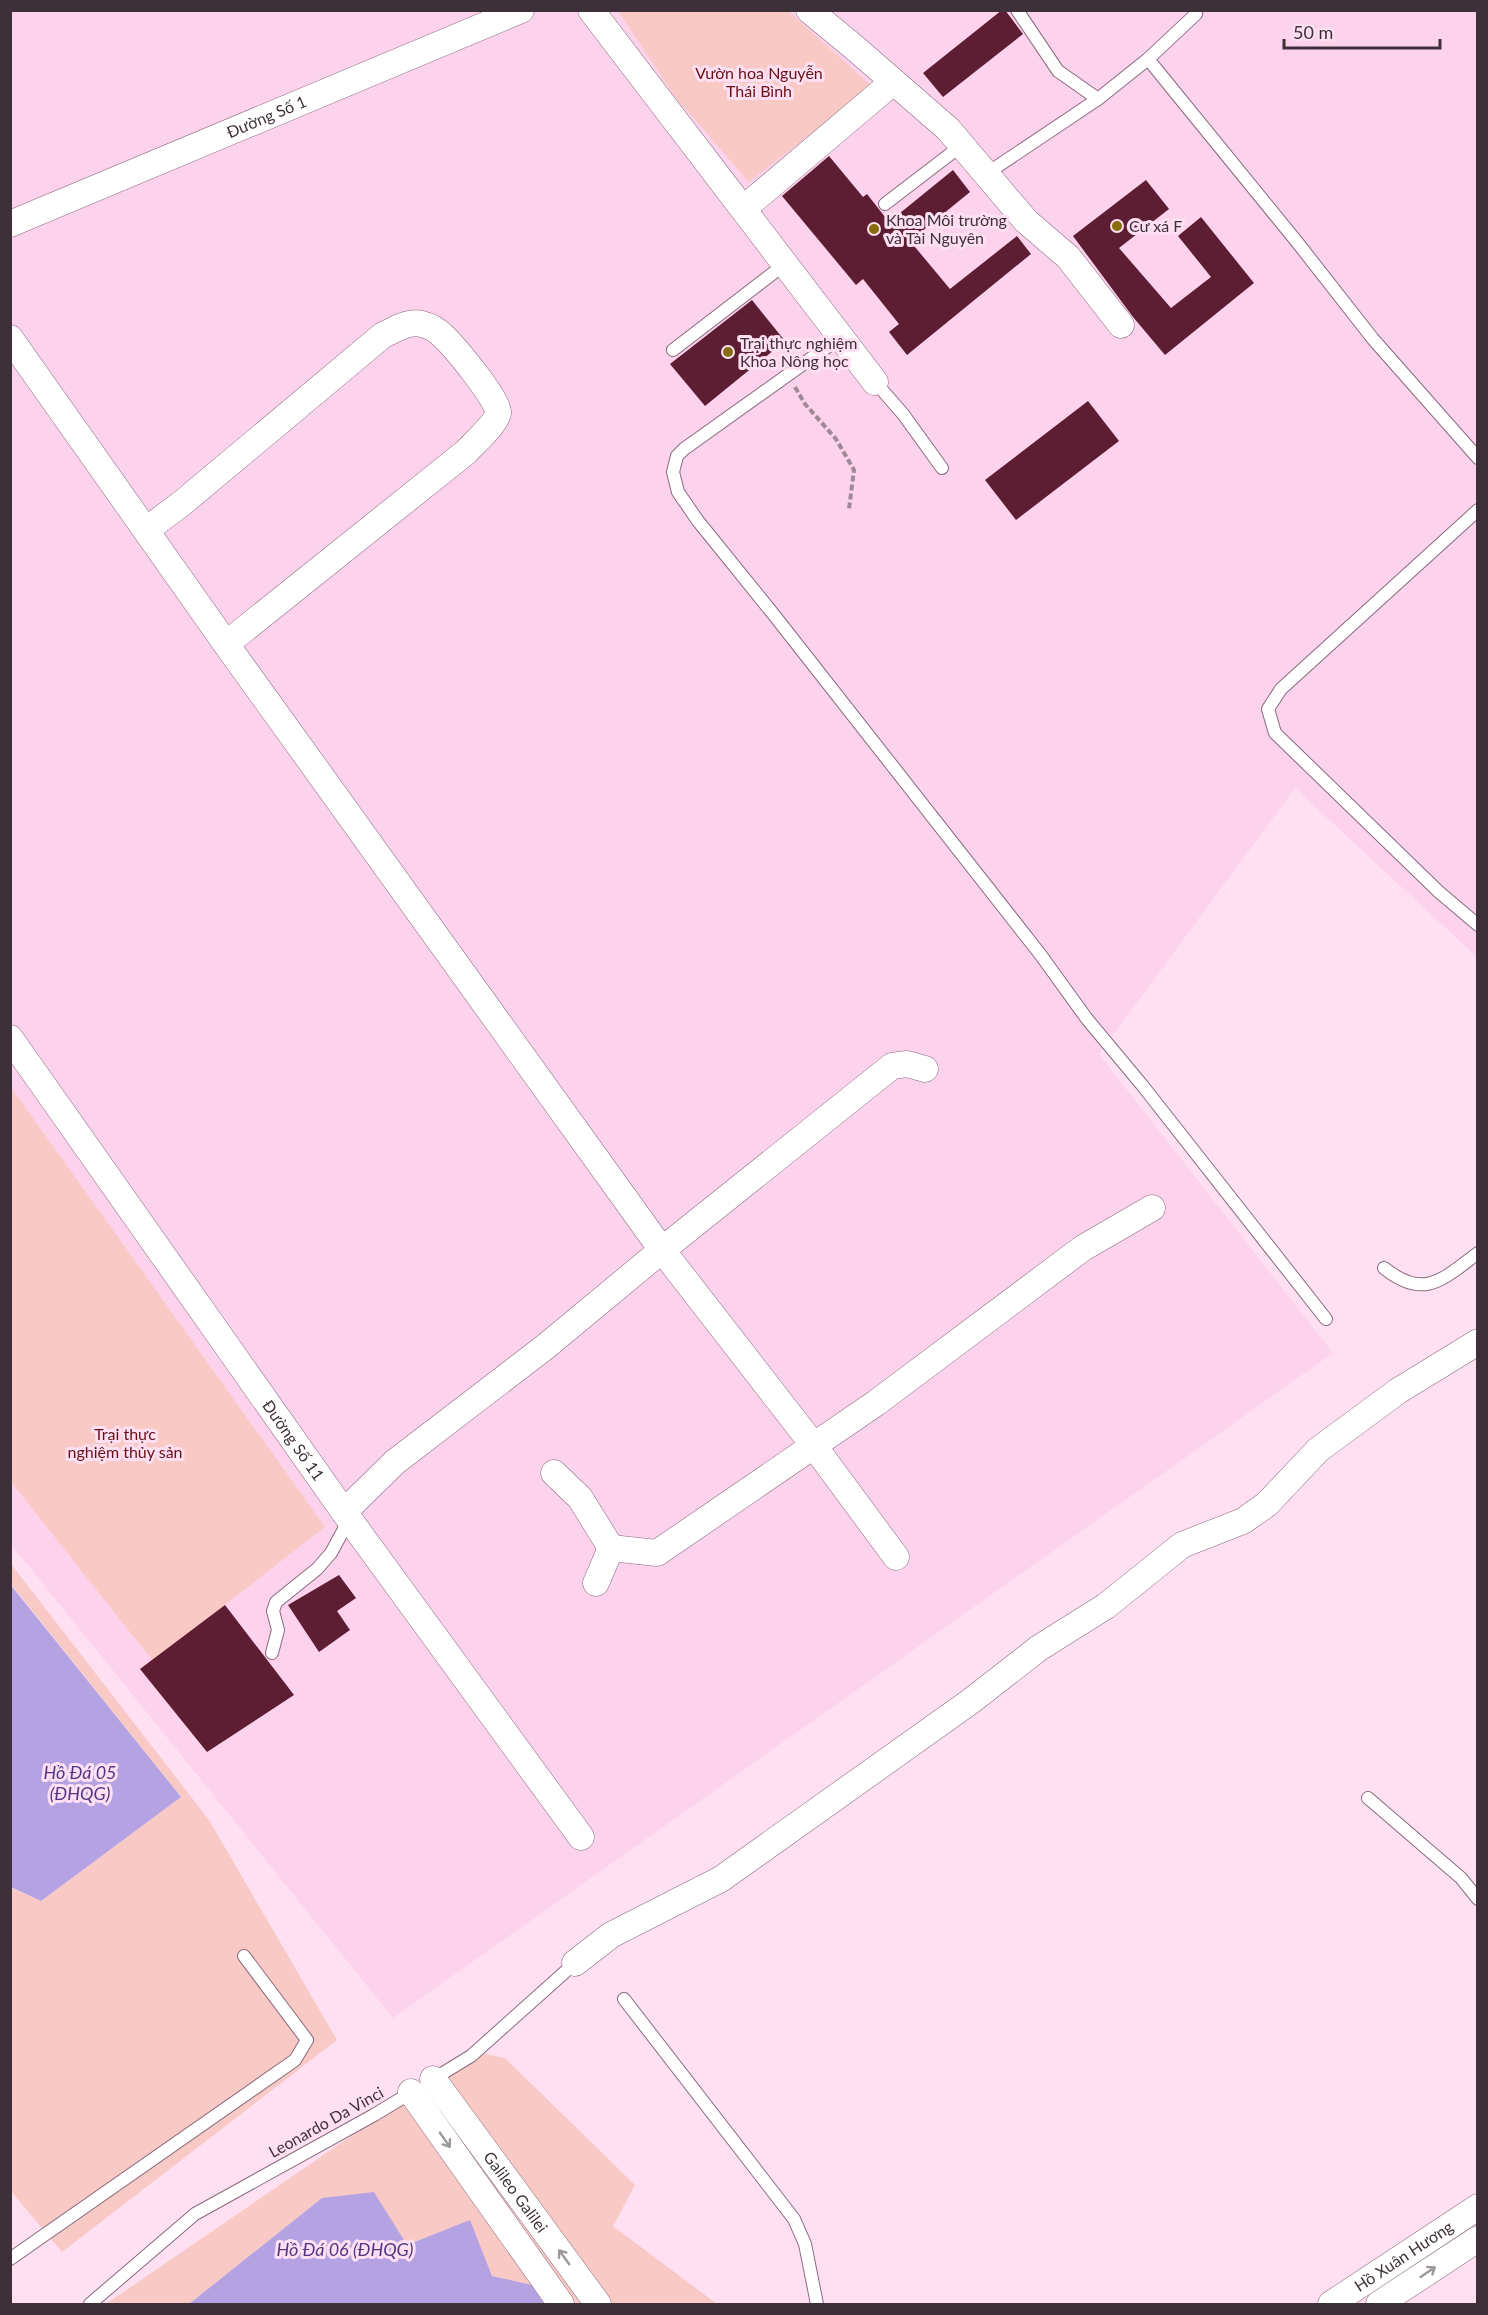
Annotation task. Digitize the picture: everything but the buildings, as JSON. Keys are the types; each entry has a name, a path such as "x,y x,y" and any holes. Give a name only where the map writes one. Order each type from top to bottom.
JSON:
{"street":[{"name":"Đường Số 1","path":"10,224 521,10"},
{"path":"591,10 875,382"},
{"path":"809,10 962,145 1026,221 1068,257 1121,325"},
{"path":"743,209 893,82"},
{"path":"146,530 181,504 383,335 405,325 423,324 444,336 486,388 497,407 498,414 466,452 226,644"},
{"path":"10,338 226,644 662,1250 814,1446 896,1557"},
{"name":"Đường Số 11","path":"10,1038 344,1512 581,1837"},
{"path":"344,1512 395,1462 545,1347 892,1066 907,1064 925,1069"},
{"path":"611,1548 657,1553 876,1403 1083,1248 1152,1208"},
{"path":"575,1963 611,1935 721,1879 971,1701 1039,1648 1106,1606 1182,1545 1243,1521 1267,1504 1327,1443 1398,1391 1478,1342"},
{"path":"554,1473 580,1498 611,1548"},
{"path":"596,1583 611,1548"},
{"name":"Galileo Galilei","path":"433,2079 598,2304"},
{"name":"Galileo Galilei","path":"411,2092 561,2304"},
{"name":"Hồ Xuân Hương","path":"1331,2304 1478,2207"},
{"name":"Hồ Xuân Hương","path":"1379,2304 1478,2240"}],"lane":[{"path":"1017,10 1058,71 1098,99"},
{"path":"986,174 1098,99 1196,14 1194,10"},
{"path":"1148,58 1298,242 1373,339 1478,458"},
{"path":"885,204 962,145"},
{"path":"674,351 785,264"},
{"path":"841,337 677,456 673,472 678,492 698,521 1040,954 1087,1019 1142,1085 1326,1319"},
{"path":"875,382 903,414 942,468"},
{"path":"1478,510 1281,689 1268,709 1275,733 1439,892 1478,925"},
{"path":"1384,1268 1398,1280 1424,1286 1436,1282 1478,1253"},
{"path":"272,1653 278,1630 273,1611 276,1602 317,1569 331,1553 344,1529 344,1512"},
{"path":"1368,1798 1461,1878 1478,1899"},
{"path":"10,2259 295,2060 307,2040 244,1956"},
{"name":"Leonardo Da Vinci","path":"90,2304 195,2214 374,2115 471,2056 575,1963"},
{"path":"624,1999 794,2219 805,2244 817,2304"}],"path":[{"path":"789,376 805,404 836,439 854,470 849,509"}],"shaded area":[{"path":"10,11 1477,11 1477,957 1295,788 1099,1054 1333,1353 393,2018 11,1544"}],"green space":[{"name":"Vườn hoa Nguyễn Thái Bình","path":"618,11 788,11 872,86 749,182 676,98"},
{"name":"Trại thực nghiệm thủy sản","path":"10,1086 325,1527 153,1661 11,1482"},
{"path":"11,1564 209,1820 337,2040 62,2252 11,2191 10,1887 41,1901 181,1797 11,1584"},
{"path":"470,2051 505,2058 635,2185 613,2226 717,2304 544,2304 532,2285 492,2276 470,2221 407,2245 322,2198 189,2304 106,2304 370,2123"}],"water":[{"name":"Hồ Đá 05 (ĐHQG)","path":"10,1584 181,1797 41,1901 11,1887"},
{"name":"Hồ Đá 06 (ĐHQG)","path":"374,2192 407,2245 470,2220 492,2276 532,2285 544,2304 189,2304 322,2198"}],"place":[{"name":"Cư xá F","path":"1117,226"},
{"name":"Khoa Môi trường và Tài Nguyên","path":"874,229"},
{"name":"Trại thực nghiệm Khoa Nông học","path":"728,352"}]}
